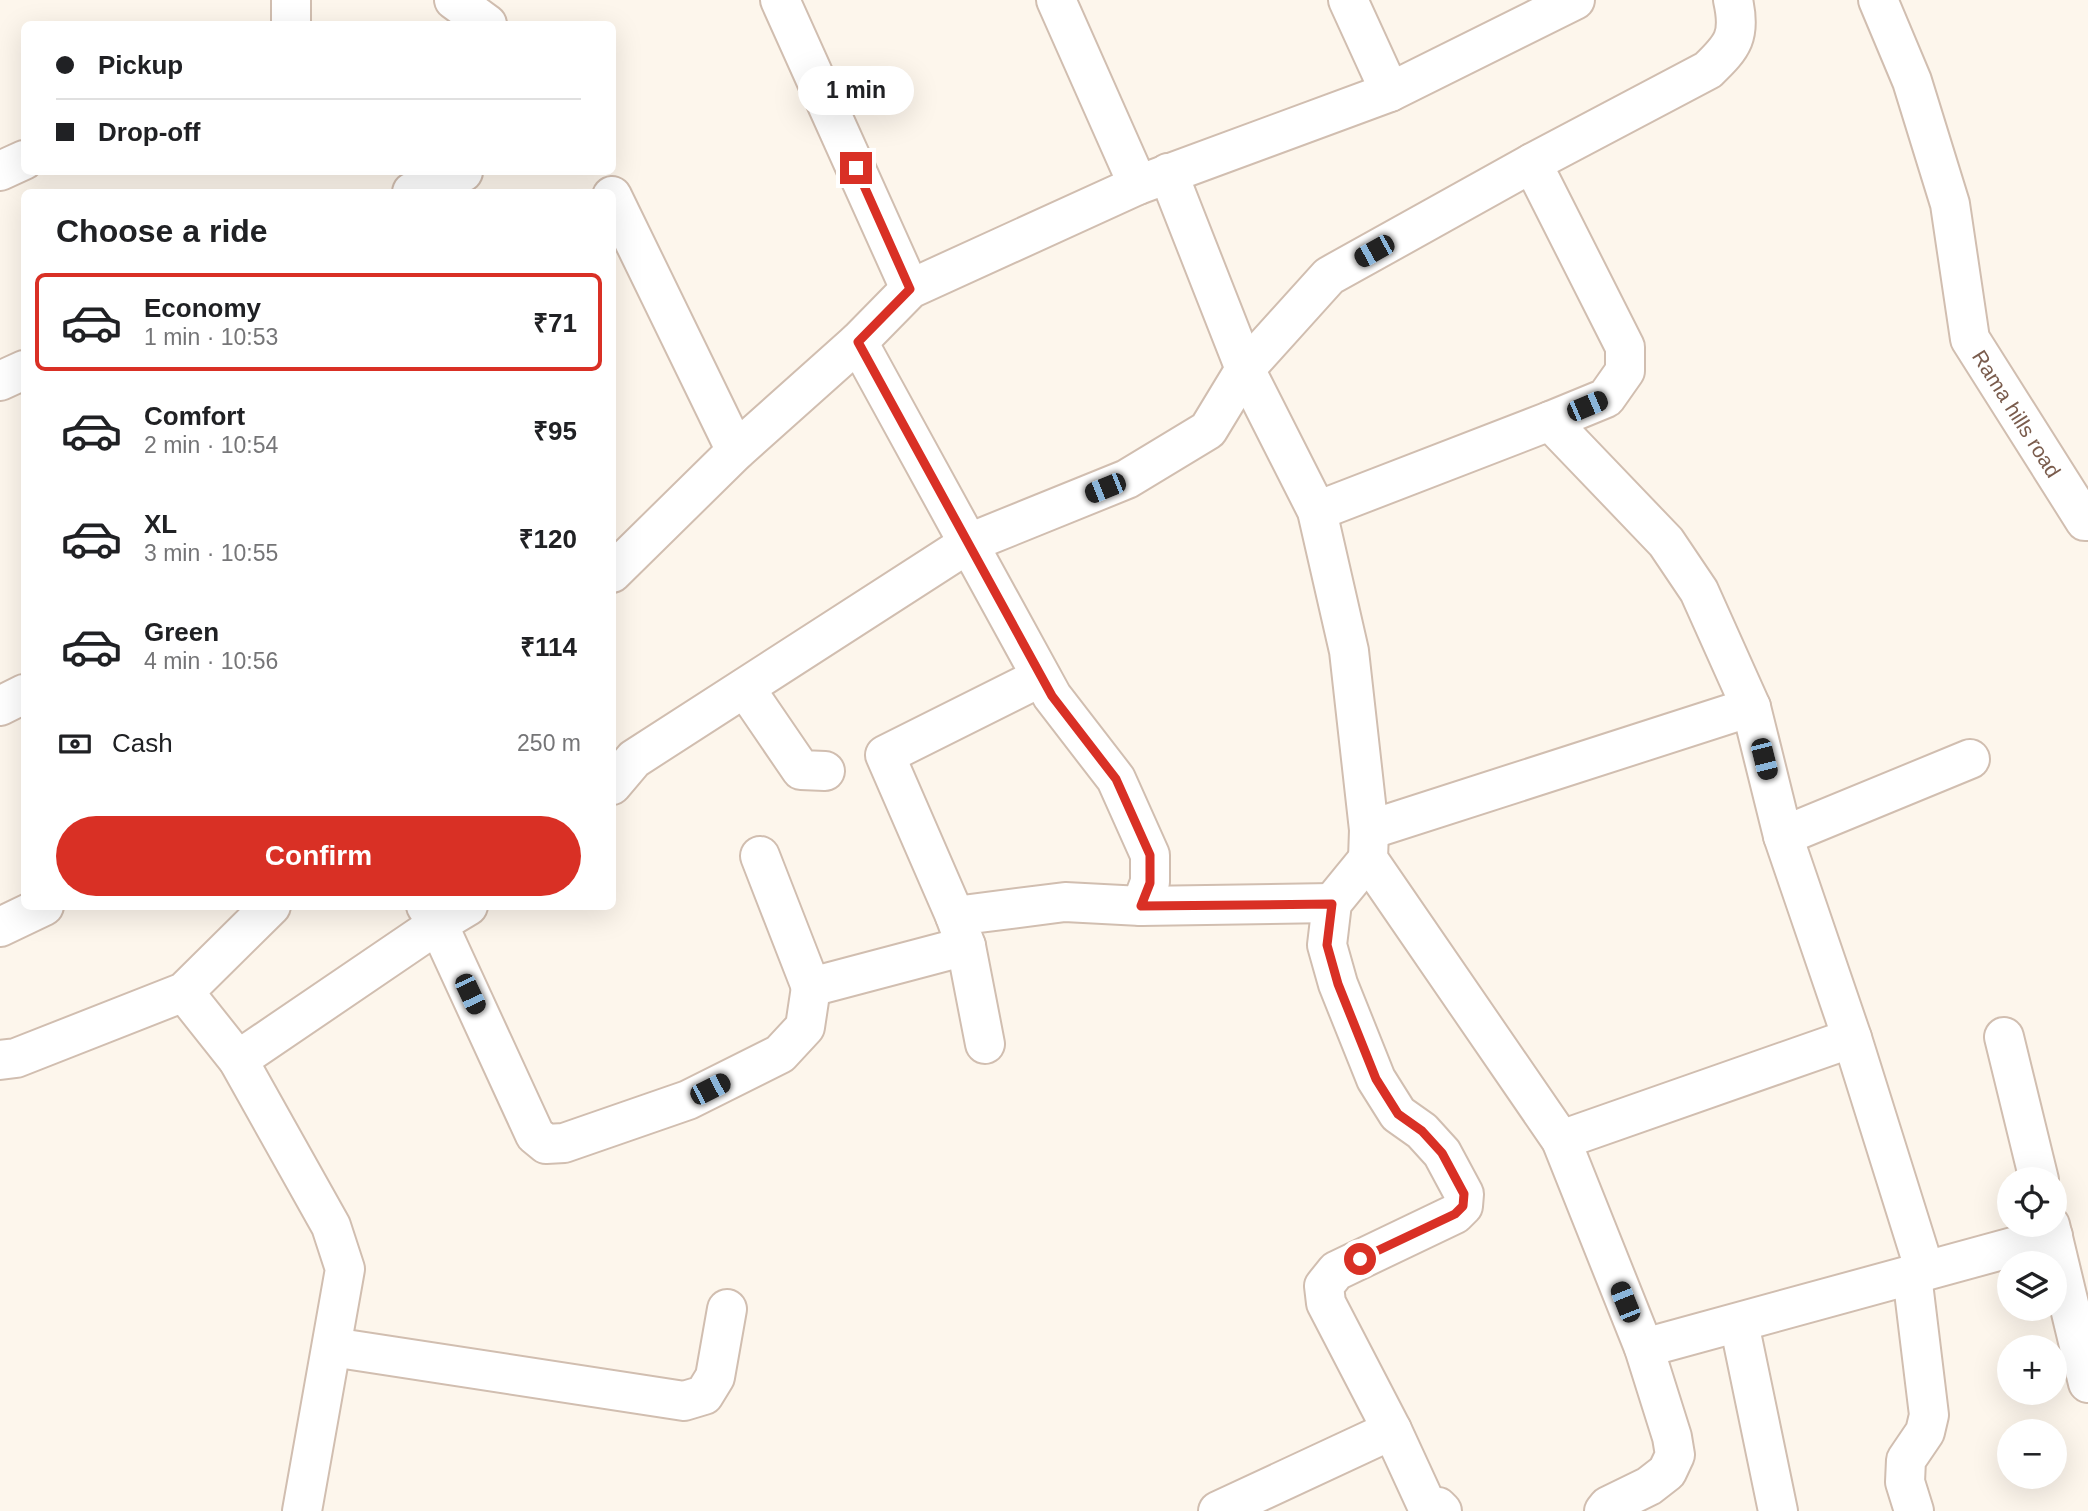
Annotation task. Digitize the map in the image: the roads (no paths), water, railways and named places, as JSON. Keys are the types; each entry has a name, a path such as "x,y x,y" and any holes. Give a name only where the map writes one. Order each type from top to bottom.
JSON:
{"street":[{"path":"291,0 292,21"},
{"path":"454,0 483,21"},
{"path":"780,0 910,289"},
{"path":"1056,0 1153,179 1317,512 1349,651 1368,844 1561,1140 1644,1348 1672,1437 1675,1455 1667,1472 1649,1486 1608,1506 1604,1511"},
{"path":"1348,0 1390,92"},
{"path":"616,569 736,452 858,342 910,289 1153,179 1390,92 1575,0"},
{"path":"616,780 634,759 969,543 1127,479 1208,430 1245,369 1329,276 1707,70 1730,48 1737,20 1733,0"},
{"name":"Rama hills road","path":"1878,0 1912,81 1950,204 1970,339 2085,521 2088,521"},
{"path":"0,171 21,161"},
{"path":"1317,512 1606,398 1625,371 1625,347 1532,163"},
{"path":"424,189 456,175"},
{"path":"616,202 736,452"},
{"path":"858,342 1052,696 1116,779 1150,855 1150,883 1141,906"},
{"path":"0,381 21,371"},
{"path":"1550,421 1666,542 1699,591 1751,707 1783,836 1852,1038 1918,1273 1929,1415 1925,1432 1906,1460 1905,1482 1914,1511"},
{"path":"985,1044 961,931 885,755 1041,677"},
{"path":"745,688 801,770 825,771"},
{"path":"0,706 21,696"},
{"path":"1428,1509 1392,1430 1326,1303 1324,1286 1336,1271 1455,1214 1463,1206 1464,1194 1442,1153 1422,1131 1398,1114 1376,1079 1338,984 1327,945 1332,904 1368,844 1751,707"},
{"path":"1783,836 1970,759"},
{"path":"238,1060 444,912 535,1135 546,1144 564,1143 688,1100 780,1054 805,1027 811,987 760,856"},
{"path":"811,987 961,931 1065,902 1141,906 1332,904"},
{"path":"0,927 36,910"},
{"path":"0,1060 16,1058 184,992 267,910"},
{"path":"184,992 238,1060 331,1226 345,1269 302,1511"},
{"path":"2004,1037 2036,1167"},
{"path":"1561,1140 1852,1038"},
{"path":"1644,1348 1918,1273 2029,1237"},
{"path":"2053,1237 2088,1383"},
{"path":"332,1347 684,1401 704,1395 715,1377 727,1310"},
{"path":"1739,1324 1778,1511"},
{"path":"1218,1511 1392,1430"}]}
